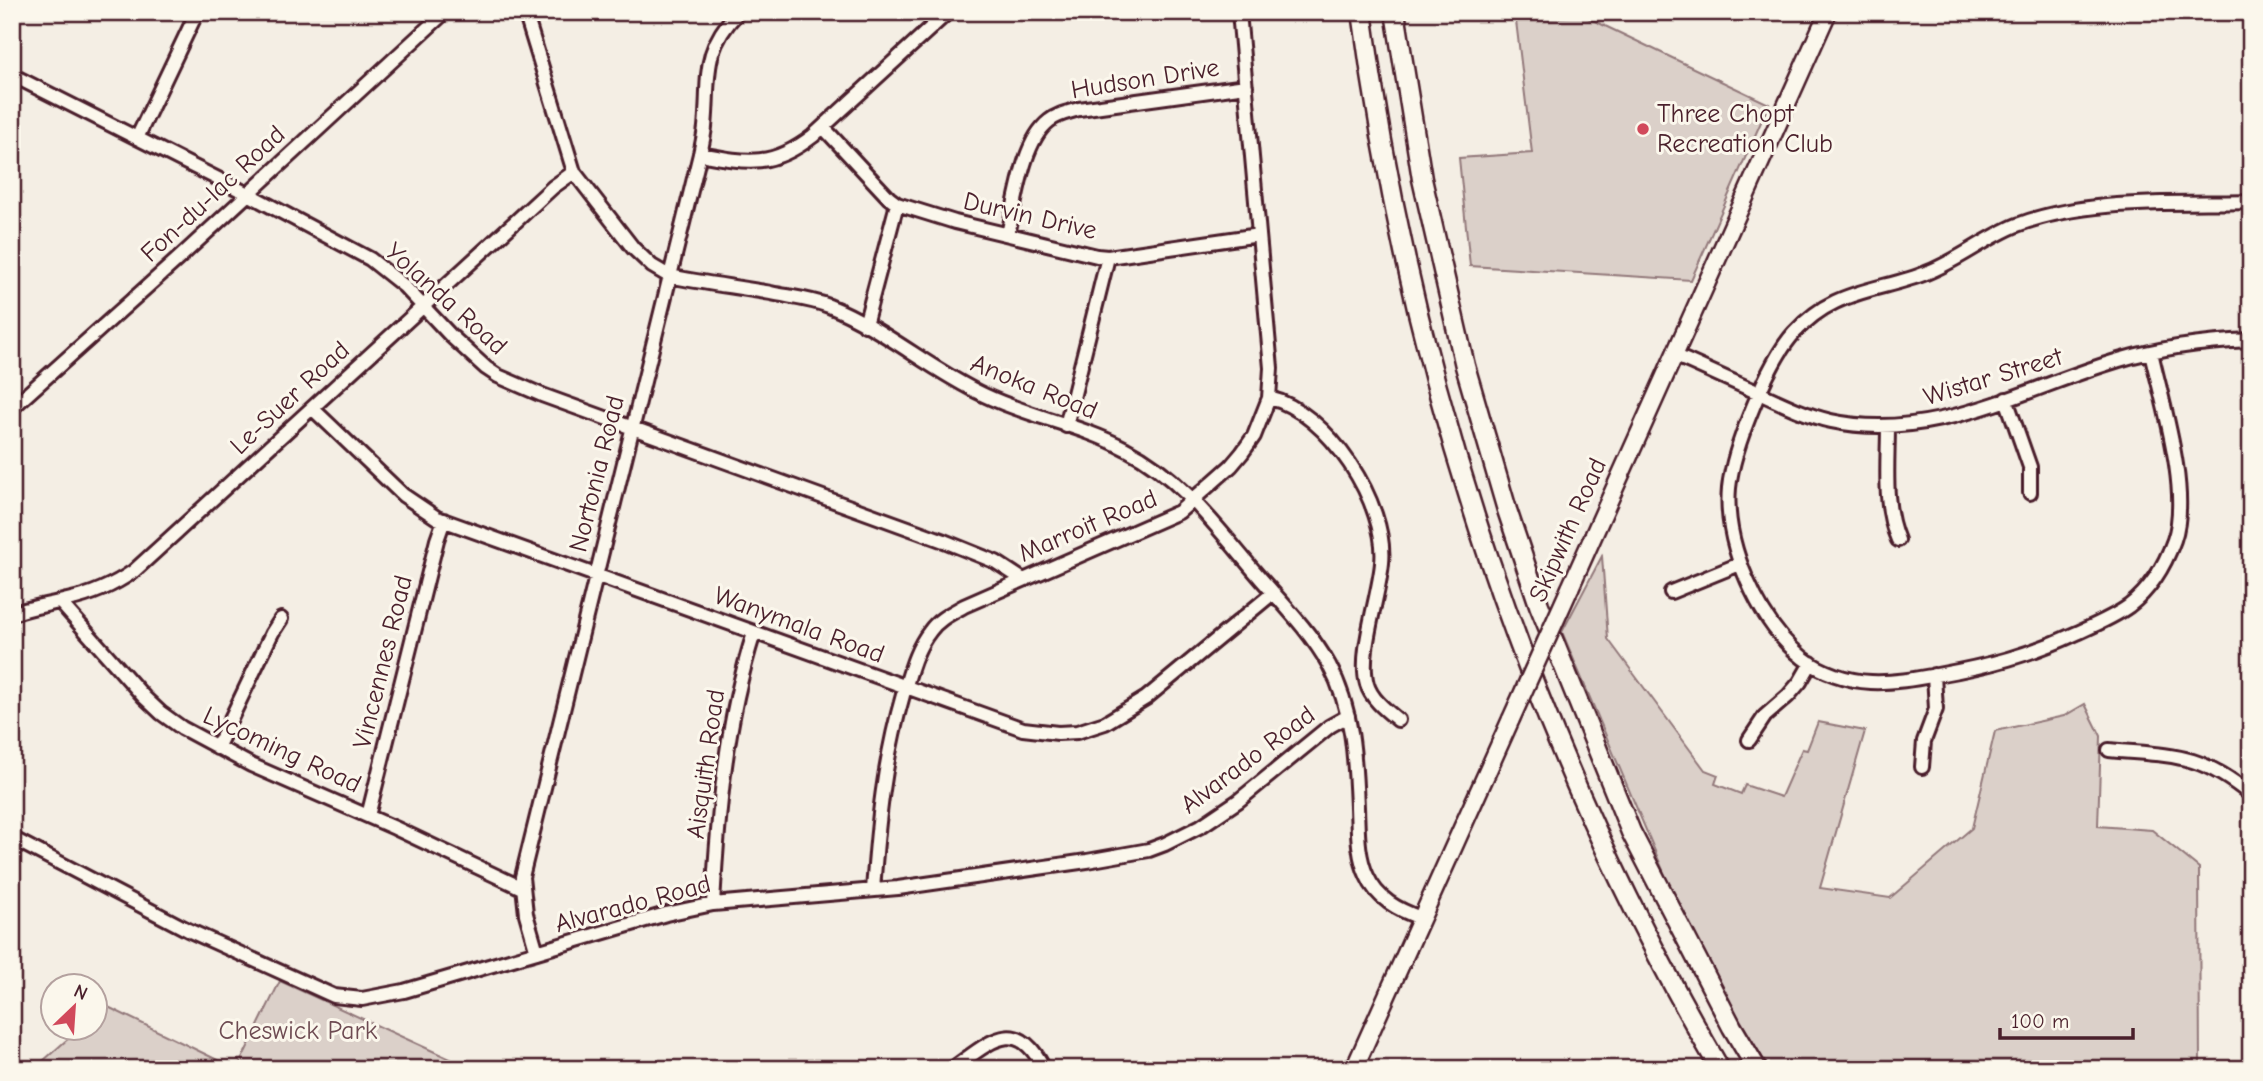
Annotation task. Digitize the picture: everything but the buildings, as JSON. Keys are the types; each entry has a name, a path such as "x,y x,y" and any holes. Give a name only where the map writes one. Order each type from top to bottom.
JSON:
{"highway":[{"path":"1362,12 1390,185 1433,374 1489,556 1540,699 1575,785 1656,955 1720,1069"},
{"path":"1395,12 1422,179 1462,355 1490,454 1539,605 1632,832 1732,1027 1758,1069"}],"main road":[{"name":"Skipwith Road","path":"1354,1069 1828,12"}],"street":[{"path":"137,138 197,12"},
{"name":"Fon-du-lac Road","path":"12,408 445,12"},
{"name":"Anoka Road","path":"526,12 574,172 633,248 652,266 669,276 824,304 865,325 970,388 1006,405 1118,444 1159,470 1191,500 1299,624 1329,665 1344,700 1353,739 1360,855 1367,877 1382,897 1394,906 1421,918"},
{"name":"Nortonia Road","path":"537,952 526,914 522,877 700,155 705,128 709,64 718,38 738,12"},
{"path":"700,155 743,161 770,160 790,152 823,127 947,12"},
{"name":"Marroit Road","path":"873,890 885,769 916,654 933,627 964,606 1179,512 1242,453 1254,436 1269,398 1271,368 1239,12"},
{"name":"Yolanda Road","path":"12,75 370,259 396,279 473,358 498,376 542,395 944,541 996,562 1022,579"},
{"name":"Hudson Drive","path":"1008,234 1031,145 1041,128 1054,117 1080,109 1246,86"},
{"name":"Durvin Drive","path":"823,127 897,204 955,222 1108,257 1259,235"},
{"name":"Le-Suer Road","path":"12,614 100,589 134,572 553,187 574,172"},
{"path":"2151,352 2178,475 2180,500 2175,538 2166,559 2153,581 2126,608 2071,636 1999,663 1934,676 1885,682 1840,677 1811,663 1779,634 1740,564 1729,517 1730,481 1737,451 1779,355 1793,334 1818,311 1847,296 1929,272 2015,226 2063,211 2093,207 2251,202"},
{"path":"865,325 897,204"},
{"path":"1066,426 1108,257"},
{"name":"Wistar Street","path":"1674,355 1791,408 1830,421 1856,425 1908,426 1948,419 2104,365 2151,352 2196,344 2251,340"},
{"path":"1269,398 1293,407 1330,436 1363,488 1378,522 1382,538 1382,564 1364,672 1371,694 1398,720"},
{"path":"2006,399 2030,467 2030,493"},
{"name":"Wanymala Road","path":"313,409 403,495 444,520 1023,729 1077,732 1105,723 1129,710 1273,593"},
{"path":"1888,426 1889,508 1898,540"},
{"name":"Vincennes Road","path":"368,816 444,520"},
{"path":"1671,592 1740,564"},
{"name":"Lycoming Road","path":"60,602 161,713 181,729 522,888"},
{"path":"217,748 281,619"},
{"name":"Aisquith Road","path":"713,904 724,763 734,710 754,633"},
{"path":"1749,740 1765,716 1800,682 1811,663"},
{"path":"1922,767 1924,741 1936,709 1934,676"},
{"name":"Alvarado Road","path":"12,838 188,930 334,996 348,999 378,998 666,914 713,904 873,890 1136,853 1165,844 1201,826 1238,800 1330,726 1348,716"},
{"path":"2109,750 2159,753 2194,760 2250,792"},
{"path":"953,1069 999,1039 1008,1037 1019,1038 1031,1046 1044,1069"}],"green space":[{"name":"Three Chopt Recreation Club","path":"1582,15 1769,104 1691,280 1470,266 1459,158 1532,153 1516,21"},
{"path":"1602,556 1608,639 1705,770 1718,775 1715,784 1741,794 1745,785 1781,797 1802,749 1807,750 1818,722 1865,731 1820,888 1890,898 1972,828 1995,731 2064,716 2085,704 2101,736 2098,826 2152,830 2199,868 2200,1069 1769,1069 1693,941 1562,632"},
{"name":"Cheswick Park","path":"280,981 472,1069 237,1069"},
{"name":"Cheswick Park","path":"108,1007 236,1069 34,1069 64,1042 108,1042"}],"place":[{"name":"Three Chopt Recreation Club","path":"1643,129"}]}
